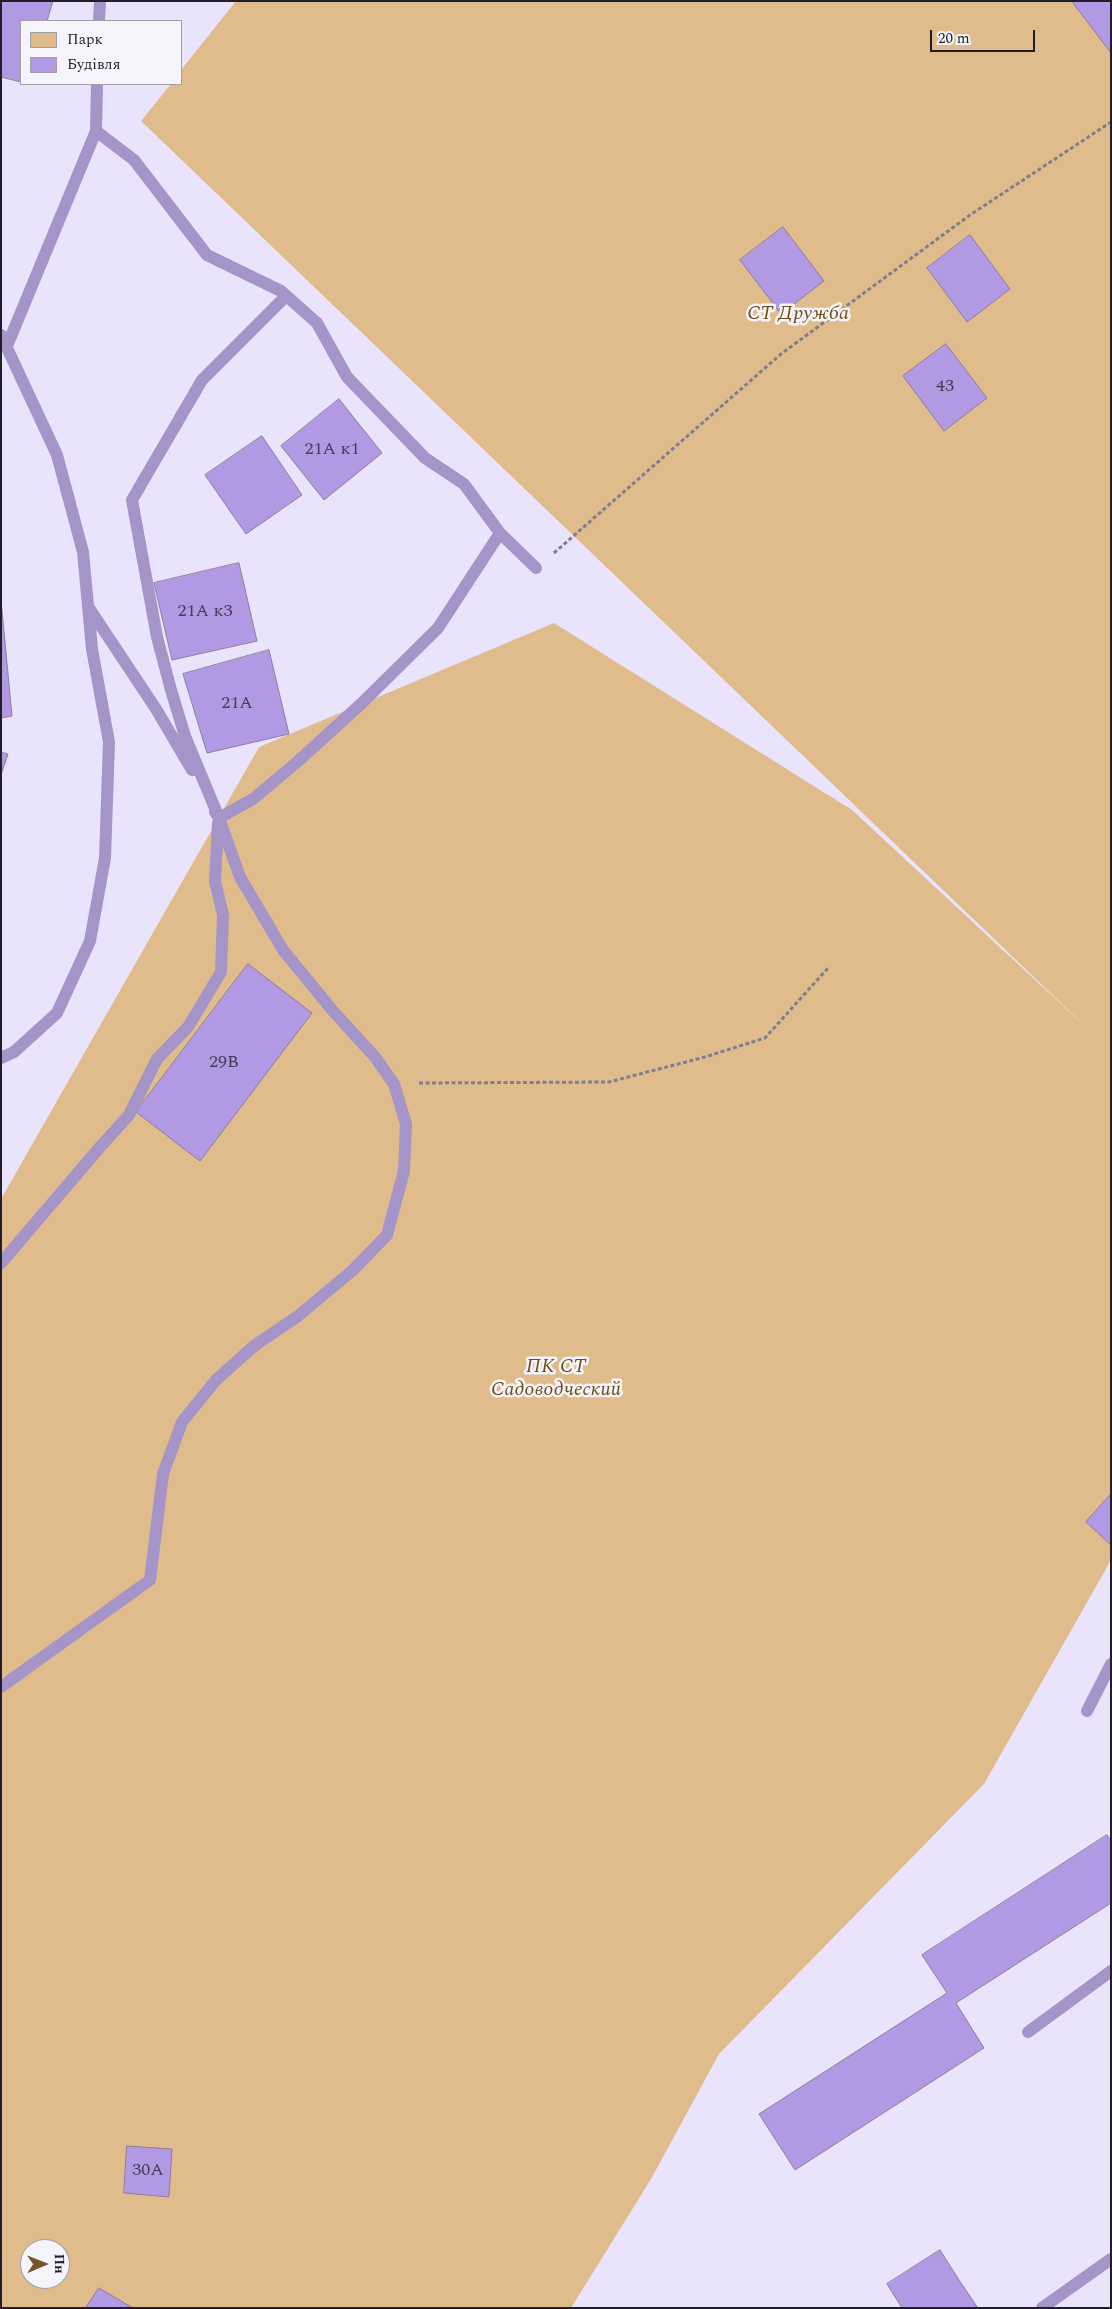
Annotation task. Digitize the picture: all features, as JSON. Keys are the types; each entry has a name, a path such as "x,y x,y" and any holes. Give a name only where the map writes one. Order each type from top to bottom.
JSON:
{"lane":[{"path":"99,20 100,1"},
{"path":"1,1058 14,1052 57,1013 90,941 105,858 109,742 92,649 83,552 57,455 4,340 96,131 97,85"},
{"path":"96,131 134,160 207,255 245,273 286,296 316,323 347,377 425,458 464,484 500,533 536,568"},
{"path":"1,1687 150,1580 163,1474 182,1422 222,1375 254,1346 298,1316 353,1270 387,1234 404,1172 406,1124 394,1084 375,1057 333,1011 283,950 240,877 219,818 185,736 171,690 157,637 132,500 202,380 286,296"},
{"path":"219,818 253,799 296,762 361,704 438,628 500,533"},
{"path":"1,1263 129,1115 157,1059 188,1027 221,972 223,916 215,881 219,818 156,708 88,606"},
{"path":"1087,1711 1111,1664"},
{"path":"1028,2032 1111,1971"},
{"path":"1042,2308 1111,2259"}],"path":[{"path":"536,568 781,354 970,215 1111,122"},
{"path":"394,1084 609,1082 705,1057 765,1038 828,968"}],"green space":[{"name":"ПК СТ Садоводческий","path":"236,1 1111,1 1111,1560 984,1784 719,2054 651,2179 571,2308 1,2308 1,1199 259,747 554,623 852,810 1088,1029 141,121 170,85 182,85 182,69"}],"building":[{"path":"1,1 53,1 47,20 20,20 20,82 1,77"},
{"path":"1075,1 1111,1 1111,53 1073,3"},
{"path":"783,227 824,281 781,314 740,260"},
{"path":"970,235 1010,289 967,322 927,268"},
{"path":"946,344 987,398 944,431 903,376"},
{"path":"339,399 382,453 324,500 281,446"},
{"path":"262,436 302,495 246,534 205,475"},
{"path":"239,563 257,641 172,660 154,583"},
{"path":"1,600 12,716 1,718"},
{"path":"269,650 289,734 207,753 183,674"},
{"path":"1,752 8,754 1,775"},
{"path":"248,964 312,1013 200,1161 136,1112"},
{"path":"1111,1494 1111,1545 1086,1522"},
{"path":"1107,1835 1111,1840 1111,1903 956,2003 984,2048 795,2170 759,2114 947,1993 922,1955"},
{"path":"127,2146 172,2149 169,2197 124,2193"},
{"path":"940,2250 978,2308 902,2308 887,2284"},
{"path":"99,2288 133,2308 86,2308"}],"park label":[{"name":"СТ Дружба","path":"798,315"}]}
